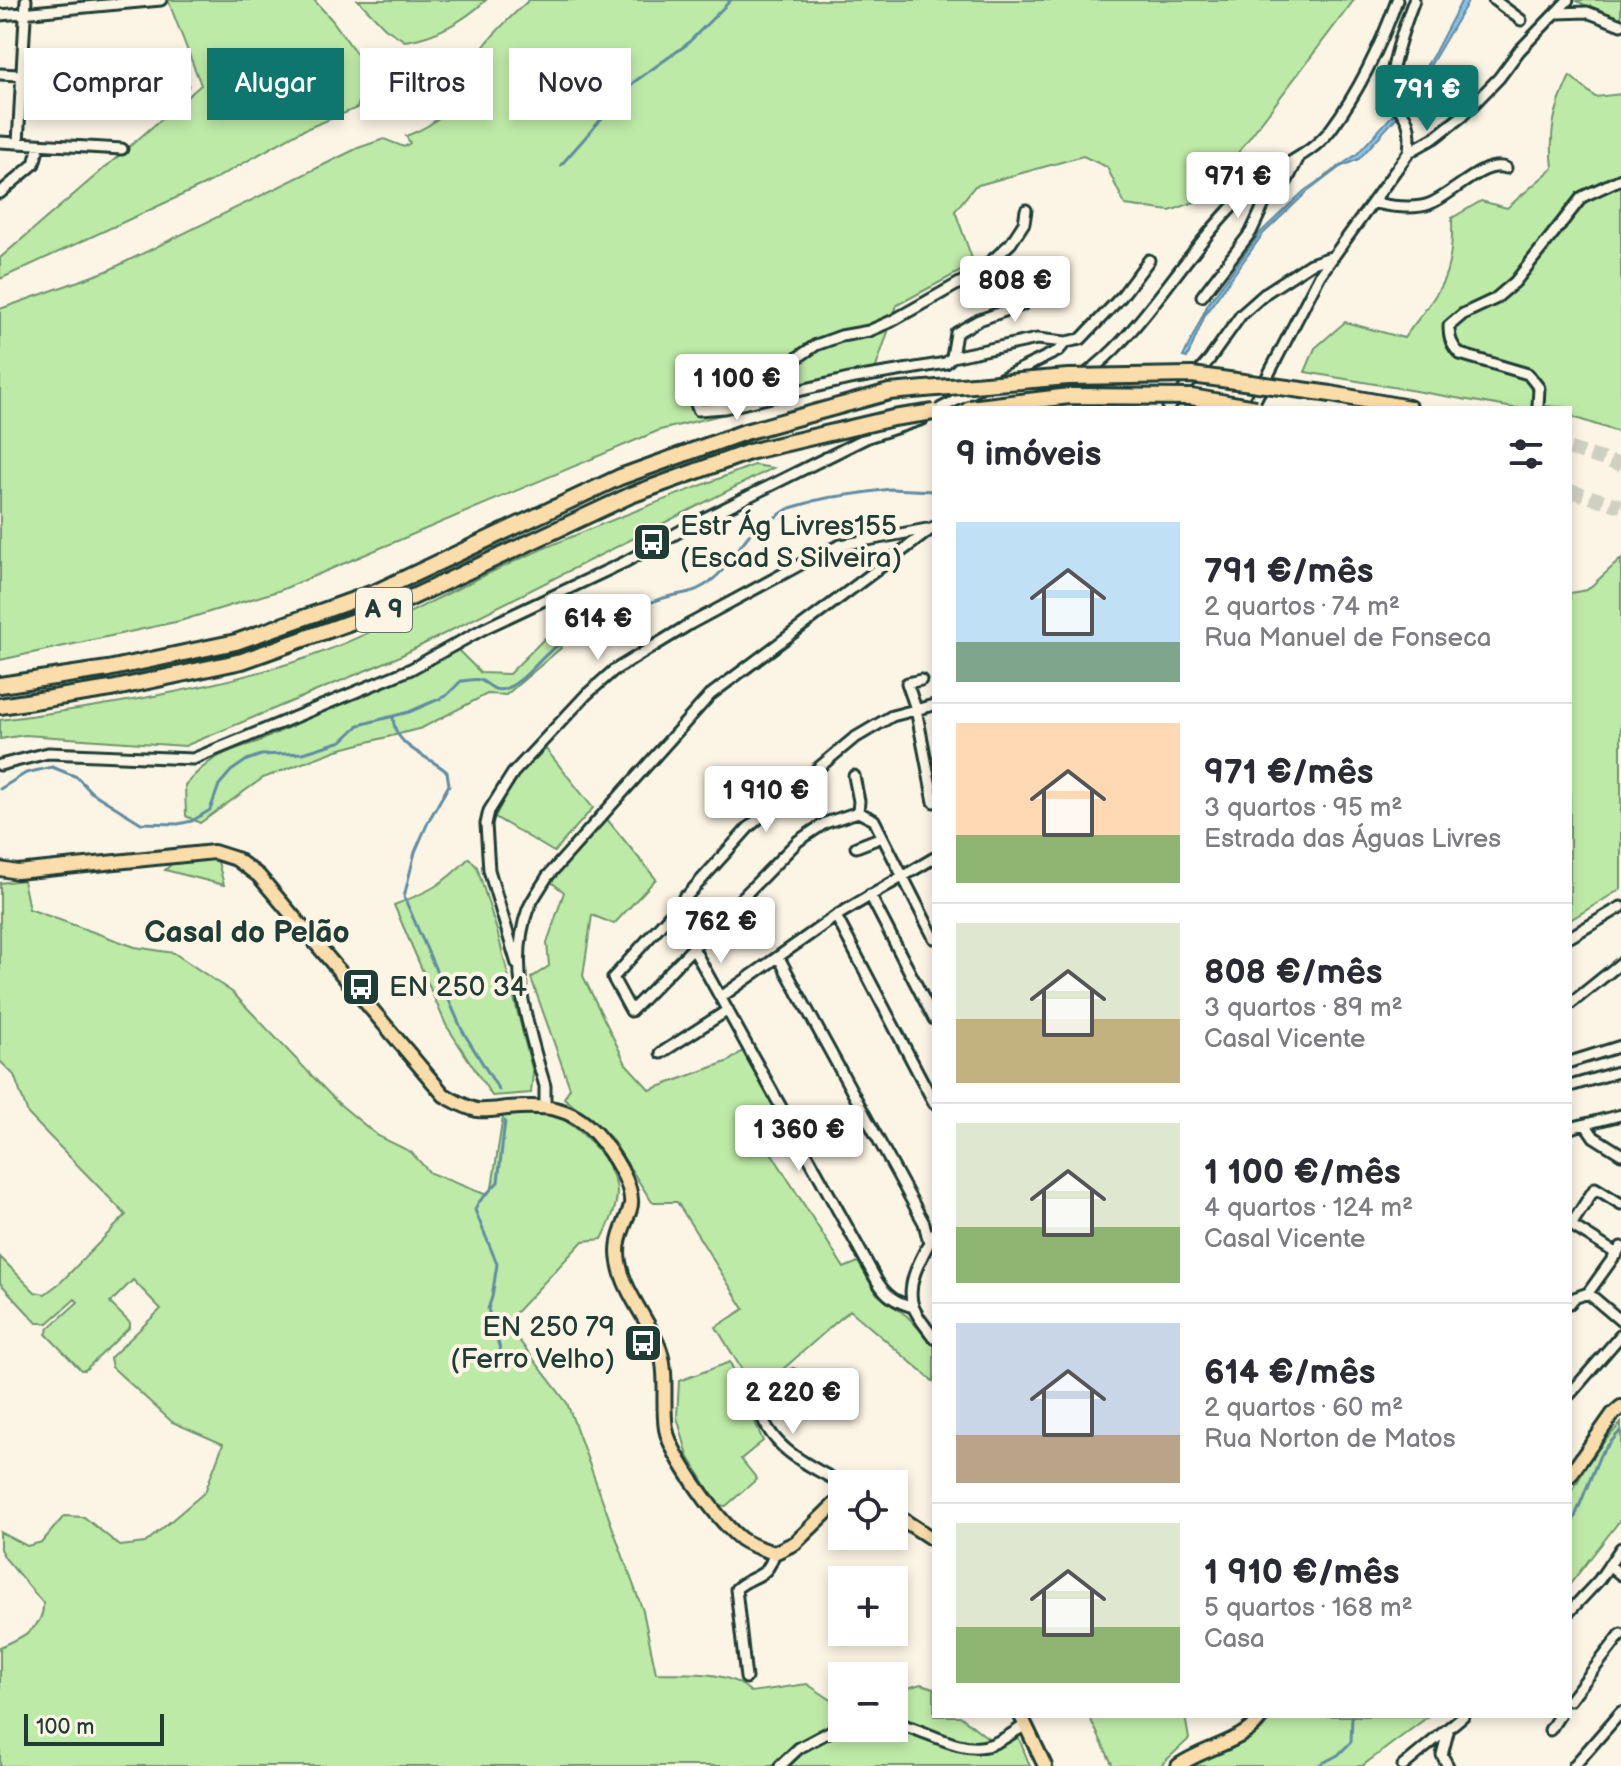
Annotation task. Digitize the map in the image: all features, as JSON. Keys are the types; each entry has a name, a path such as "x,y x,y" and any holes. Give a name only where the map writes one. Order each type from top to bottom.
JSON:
{"highway":[{"name":"A 9","path":"0,685 108,669 236,642 376,592 620,477 745,432 889,392 1068,377 1192,375 1398,406"},
{"path":"984,406 1070,396 1191,397 1243,406"},
{"name":"A 9","path":"0,706 111,689 242,661 387,609 631,495 749,452 893,418 931,415"}],"main road":[{"path":"0,869 17,872 199,852 214,852 236,859 259,876 444,1095 460,1105 480,1110 545,1105 574,1116 594,1132 611,1153 630,1189 632,1207 621,1228 619,1264 660,1351 667,1432 675,1452 697,1487 742,1540 774,1553 795,1543 828,1511"},
{"path":"1572,1472 1621,1407"},
{"path":"908,1523 932,1539"},
{"path":"1178,1766 1208,1748 1241,1736 1260,1718"},
{"path":"1023,1720 1045,1766"}],"street":[{"path":"18,143 26,0"},
{"path":"0,15 161,0"},
{"path":"977,406 1053,391 1085,373 1116,348 1247,191 1317,145 1331,129 1386,30 1397,0"},
{"path":"1409,152 1411,134 1390,90 1414,0"},
{"path":"1494,0 1507,4 1521,20"},
{"path":"1255,406 1320,275 1409,152 1434,138 1462,116 1568,0"},
{"path":"1558,13 1587,12 1621,25"},
{"path":"0,74 24,75"},
{"path":"0,142 122,149"},
{"path":"0,193 34,164 39,146"},
{"path":"1202,296 1251,232 1265,202 1287,181 1299,157"},
{"path":"1374,202 1386,207 1419,207 1432,203 1486,168 1498,165 1506,168"},
{"path":"1538,406 1539,388 1528,374 1460,354 1453,347 1449,326 1463,314 1495,299 1515,282 1582,197 1621,179"},
{"path":"1026,210 1024,223 1011,243 972,276 869,331 816,345 794,360 731,380 698,395 698,410 724,408 849,379 946,363 952,357 1037,339 1066,342 1081,339 1121,297 1149,260"},
{"path":"1170,406 1209,360 1241,315 1267,292 1310,264 1334,256"},
{"path":"952,357 956,333 979,320 1022,305 1056,276"},
{"path":"945,406 1058,351 1066,342"},
{"path":"0,765 48,753 193,759 411,669 485,628 625,562 695,523 868,437 931,415"},
{"path":"522,971 521,944 528,909 612,805 710,695 736,680 836,606 932,528"},
{"path":"545,1105 545,1086 522,971 489,870 486,824 489,811 513,773 598,683 690,624 841,545 932,528"},
{"path":"921,680 907,683 916,709 932,792"},
{"path":"932,705 891,714 853,739 775,804 748,828 613,978 631,1011 798,841 825,823 858,812 874,820 932,934"},
{"path":"854,776 858,812"},
{"path":"856,847 882,837"},
{"path":"721,997 836,916 932,859"},
{"path":"870,895 932,1015"},
{"path":"684,897 704,935"},
{"path":"1572,936 1621,907"},
{"path":"836,916 932,1099"},
{"path":"693,948 877,1281 887,1296 913,1307"},
{"path":"779,958 924,1223 929,1243"},
{"path":"1572,1002 1621,963"},
{"path":"661,1053 728,1010"},
{"path":"1572,1061 1621,1046"},
{"path":"1572,1085 1621,1071"},
{"path":"1572,1127 1621,1115"},
{"path":"1585,1124 1594,1137 1621,1154"},
{"path":"1572,1223 1595,1188 1621,1204"},
{"path":"1572,1226 1619,1250 1588,1293 1572,1300"},
{"path":"932,1237 912,1280 913,1307 932,1335"},
{"path":"1588,1293 1621,1321"},
{"path":"1572,1392 1621,1335"},
{"path":"793,1375 758,1404 760,1415 777,1444 788,1454 828,1476"},
{"path":"1572,1609 1621,1548"},
{"path":"746,1678 736,1589 761,1576 772,1564 774,1553"},
{"path":"1609,1565 1621,1575"},
{"path":"1572,1697 1621,1634"},
{"path":"1574,1766 1621,1712"},
{"path":"1406,1766 1461,1718"},
{"path":"1550,1730 1558,1718"},
{"path":"908,1725 959,1746 982,1747 996,1743 1023,1720"},
{"path":"1448,1766 1442,1755 1444,1737 1452,1726"},
{"path":"780,1766 799,1748 828,1732"}],"green space":[{"path":"168,0 314,0 360,59 360,99 357,108 344,113 344,48 207,48 207,120 328,120 301,131 206,184 0,279 0,258 160,120 191,120 191,94 201,85 191,59 191,48 187,48"},
{"path":"358,0 486,0 448,27 405,41 385,28"},
{"path":"529,0 1354,0 1203,199 1170,211 1125,205 1107,167 1083,156 975,186 955,211 974,264 897,305 871,382 818,391 660,430 281,590 180,621 0,660 0,309 107,271 358,148 384,139 404,147 410,143 406,136 436,120 493,120 493,48 483,48"},
{"path":"1621,0 1621,24 1577,1"},
{"path":"1570,76 1595,97 1621,94 1621,433 1576,418 1572,415 1572,406 1502,406 1305,372 1315,348 1345,322 1404,338 1442,284 1450,256 1452,218 1481,201 1507,208 1553,168 1554,120"},
{"path":"754,465 773,468 398,657 185,746 25,735 0,739 0,720 183,690 316,655 547,547"},
{"path":"1621,559 1621,889 1572,919 1572,593 1587,590"},
{"path":"552,631 561,648 506,695 487,694 422,728 337,750 263,778 200,823 186,816 185,785 209,762 226,753 257,742 458,650 481,673 509,674"},
{"path":"546,749 593,808 554,852 495,817 515,778"},
{"path":"606,818 656,879 614,924 592,915 583,976 626,1064 650,1090 729,1061 745,1049 778,1116 757,1130 844,1268 858,1262 877,1294 907,1316 932,1343 932,1380 850,1310 756,1393 716,1327 744,1309 677,1202 652,1202 610,1137 564,1098 570,1088 531,978 549,966 547,943 564,892 550,881"},
{"path":"217,858 224,885 165,870 174,862"},
{"path":"469,858 477,867 497,931 533,1073 531,1093 492,1096 446,1025 394,905 434,887"},
{"path":"23,880 29,909 135,947 174,953 232,992 337,1102 378,1136 411,1152 430,1173 487,1195 492,1188 503,1116 546,1114 569,1124 592,1144 610,1168 617,1192 614,1210 602,1239 583,1241 506,1323 567,1403 643,1611 656,1673 719,1676 731,1679 751,1692 807,1684 828,1698 828,1742 908,1742 908,1688 921,1684 932,1687 932,1718 963,1718 988,1738 1018,1736 1030,1766 0,1766 0,1647 35,1626 43,1612 43,1603 5,1558 0,1549 0,1532 27,1546 42,1542 64,1516 84,1517 120,1546 145,1543 205,1492 223,1444 172,1422 112,1367 110,1358 161,1309 133,1280 110,1303 130,1323 130,1327 85,1370 81,1370 46,1334 78,1302 75,1299 48,1323 37,1323 0,1283 0,1257 35,1292 45,1294 61,1282 126,1215 28,1114 14,1075 0,1061 0,883"},
{"path":"730,1362 763,1441 741,1459 757,1479 726,1506 718,1505 688,1456 677,1417 679,1381"},
{"path":"1621,1423 1621,1519 1572,1581 1572,1491 1593,1454"},
{"path":"1090,1718 1185,1718 1189,1739 1160,1766 1113,1766"},
{"path":"1271,1718 1426,1718 1362,1766 1190,1766 1246,1741"}],"water":[{"path":"1462,0 1469,0 1405,108 1359,159 1340,167 1306,193 1263,234 1206,313 1187,358 1183,357 1208,304 1261,232 1304,191 1357,154 1402,105"}],"waterway":[{"path":"561,165 634,82 686,45 731,0"},
{"path":"834,497 890,489 932,491"},
{"path":"813,501 832,497"},
{"path":"790,508 811,502"},
{"path":"751,533 788,509"},
{"path":"652,602 690,592 709,582 749,535"},
{"path":"0,789 26,773 52,767 77,777 91,792 141,823 178,824 192,821 210,810 219,785 231,771 247,760 261,755 303,753 342,741 359,725 409,712 446,696 461,681 478,679 503,690 520,680 565,641 626,618 648,605"},
{"path":"393,717 399,736 413,750 447,772 449,785 415,852 404,897 462,1030 499,1090"},
{"path":"505,1121 498,1182 475,1210 497,1264 488,1309 506,1369"},
{"path":"1572,1524 1600,1455 1621,1430"},
{"path":"1317,1766 1338,1755 1351,1742 1352,1718"}],"tunnel":[{"path":"1572,450 1621,465"},
{"path":"1572,492 1621,506"}],"place":[{"name":"Estr Ág Livres155 (Escad S Silveira)","path":"652,542"},
{"name":"EN 250 34","path":"361,987"},
{"name":"EN 250 79 (Ferro Velho)","path":"643,1343"}],"district":[{"name":"Casal do Pelão","path":"247,933"}]}
